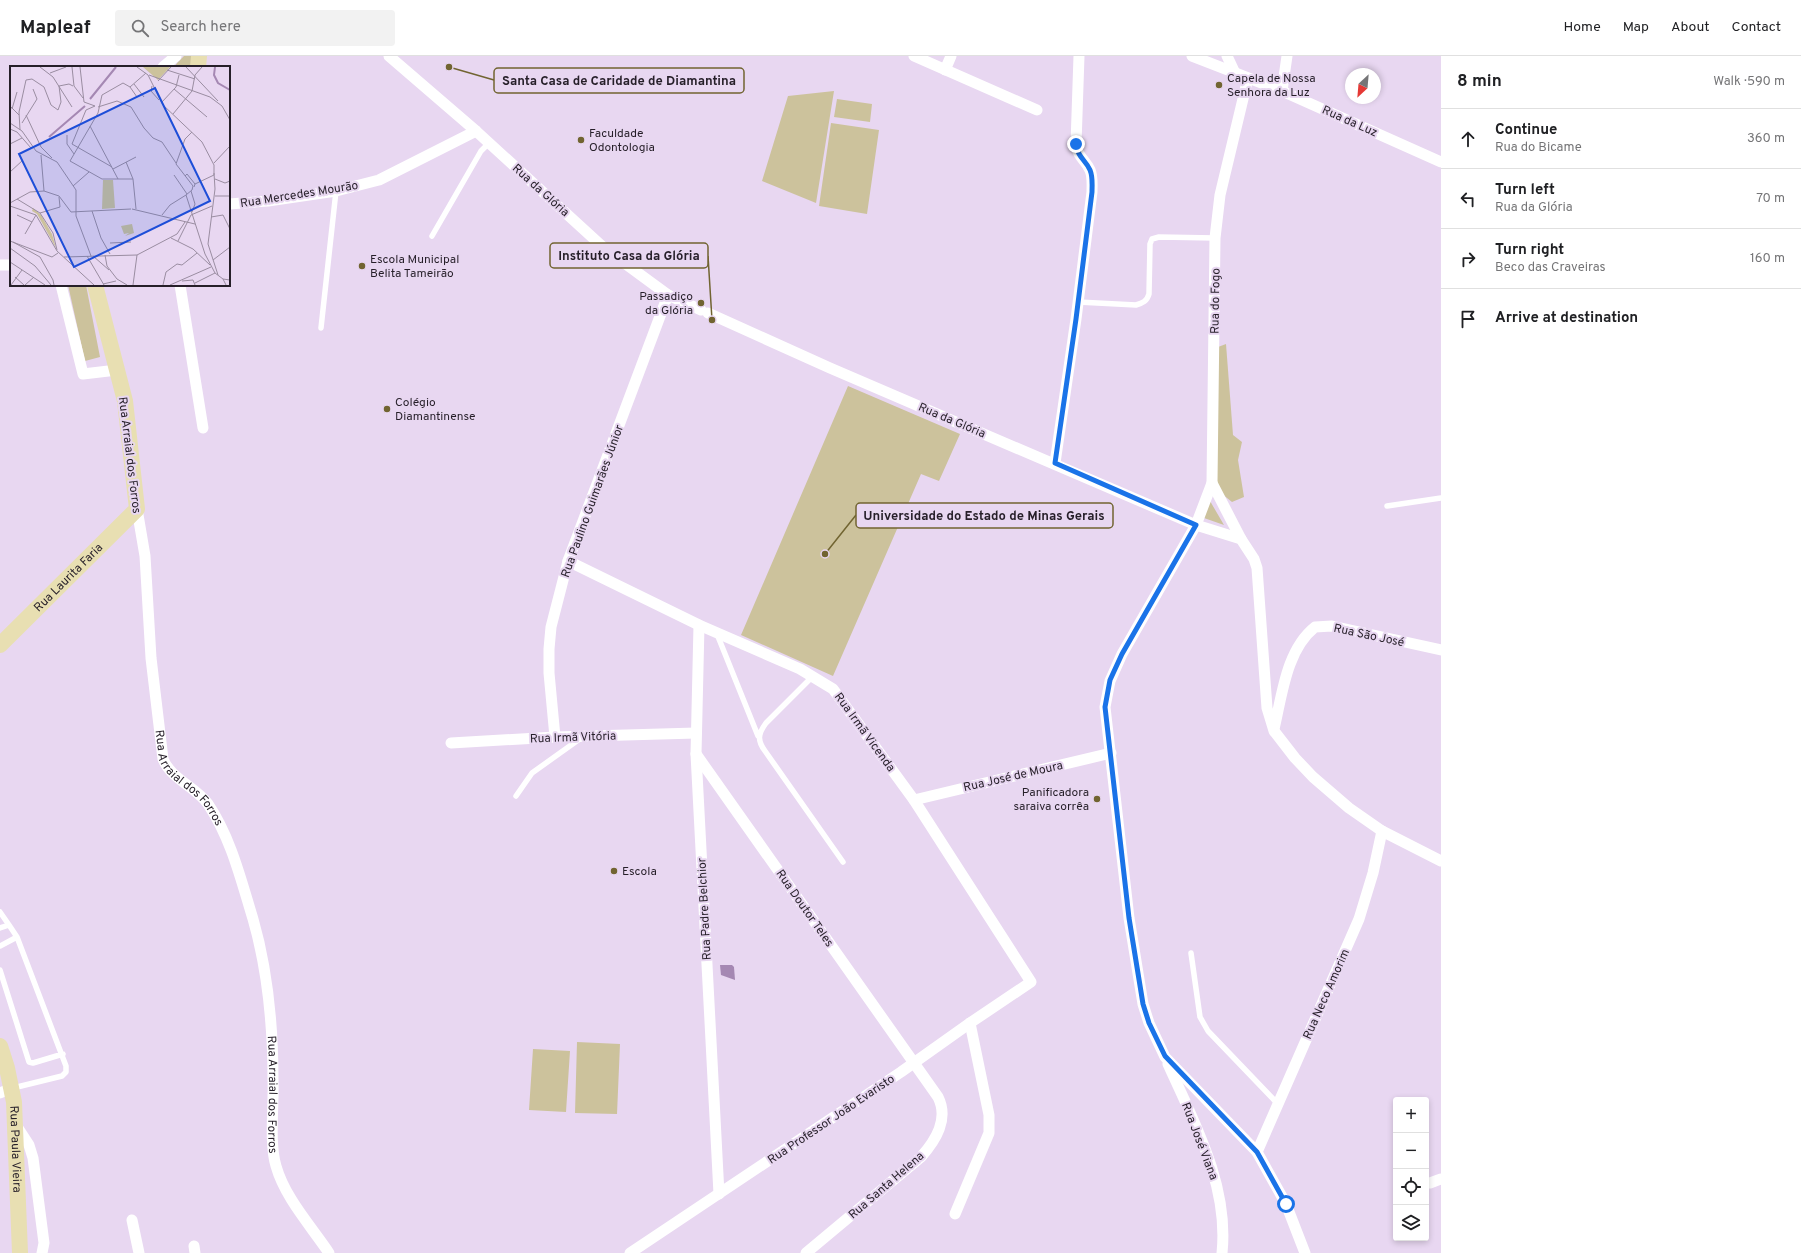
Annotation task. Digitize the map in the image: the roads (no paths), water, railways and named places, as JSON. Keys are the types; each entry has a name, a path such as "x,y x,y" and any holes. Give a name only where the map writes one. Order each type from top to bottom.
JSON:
{"main road":[{"path":"198,66 200,56"},
{"name":"Rua Arraial dos Forros","path":"95,286 125,401 137,509"},
{"name":"Rua Laurita Faria","path":"0,645 137,509"},
{"name":"Rua Paula Vieira","path":"0,1046 6,1091 16,1126 20,1253"}],"street":[{"path":"164,66 176,56"},
{"name":"Rua da Glória","path":"389,56 476,131 604,248 668,295 830,368 1055,463 1196,525 1241,539"},
{"path":"914,56 1037,110"},
{"path":"945,70 951,56"},
{"path":"1055,463 1092,192 1092,176 1090,168 1077,152 1076,144 1079,56"},
{"name":"Rua da Luz","path":"1192,56 1282,92 1441,162"},
{"path":"1227,56 1235,73"},
{"path":"1282,92 1287,56"},
{"name":"Rua do Fogo","path":"1111,753 1105,707 1110,680 1122,654 1196,525 1212,483 1215,238 1220,195 1248,78"},
{"name":"Rua Mercedes Mourão","path":"230,204 268,201 336,190 379,180 476,131"},
{"path":"61,286 83,374 117,370"},
{"path":"180,286 203,428"},
{"name":"Rua Paulino Guimarães Júnior","path":"555,737 549,673 551,627 568,561 668,295"},
{"path":"1212,483 1241,539 1252,554 1257,568 1266,708 1274,731 1295,758 1313,777 1349,808 1382,831 1441,861"},
{"name":"Rua Arraial dos Forros","path":"137,509 145,556 151,658 164,759 168,768 206,802 219,822 228,844 253,920 264,969 273,1044 273,1142 275,1164 288,1193 329,1253"},
{"name":"Rua Irmã Vicenda","path":"568,561 698,625 814,676 833,689 914,800 1031,982"},
{"name":"Rua Padre Belchior","path":"698,625 696,754 719,1194"},
{"name":"Rua São José","path":"1274,731 1291,662 1301,641 1315,627 1332,626 1441,650"},
{"name":"Rua Irmã Vitória","path":"452,743 555,737 696,733"},
{"name":"Rua José de Moura","path":"914,800 1111,753"},
{"name":"Rua José Viana","path":"1111,753 1129,918 1143,1004 1149,1023 1201,1139 1214,1176 1223,1221 1222,1253"},
{"name":"Rua Doutor Teles","path":"696,754 914,1062"},
{"name":"Rua Neco Amorim","path":"1257,1152 1359,919 1373,873 1382,831"},
{"name":"Rua Professor João Evaristo","path":"630,1253 1031,982"},
{"path":"955,1214 989,1133 988,1115 970,1023"},
{"path":"1165,1056 1257,1152 1286,1204 1305,1252"},
{"name":"Rua Santa Helena","path":"806,1253 912,1165 927,1150 936,1136 942,1117 940,1101 914,1062"},
{"path":"16,1126 29,1145 33,1158 44,1243 42,1253"},
{"path":"1430,1183 1441,1179"},
{"path":"132,1220 139,1253"}],"lane":[{"path":"432,236 481,151 489,143"},
{"path":"321,328 336,190"},
{"path":"1078,302 1136,305 1141,303 1147,299 1149,294 1150,244 1152,239 1158,237 1215,238"},
{"path":"1387,506 1441,498"},
{"path":"716,632 764,751 842,862"},
{"path":"758,736 766,723 814,676"},
{"path":"516,796 532,773 583,736"},
{"path":"0,912 16,937 63,1054 66,1066 66,1072 62,1076 6,1091"},
{"path":"0,928 9,925"},
{"path":"0,946 16,937"},
{"path":"1191,953 1200,1017 1208,1031 1278,1104"},
{"path":"0,970 29,1062 33,1063 63,1054"}],"place":[{"name":"Santa Casa de Caridade de Diamantina","path":"449,67"},
{"name":"Capela de Nossa Senhora da Luz","path":"1219,85"},
{"name":"Faculdade Odontologia","path":"581,140"},
{"name":"Escola Municipal Belita Tameirão","path":"362,266"},
{"name":"Passadiço da Glória","path":"701,303"},
{"name":"Instituto Casa da Glória","path":"712,320"},
{"name":"Colégio Diamantinense","path":"387,409"},
{"name":"Universidade do Estado de Minas Gerais","path":"825,554"},
{"name":"Panificadora saraiva corrêa","path":"1097,799"},
{"name":"Escola","path":"614,871"}]}
